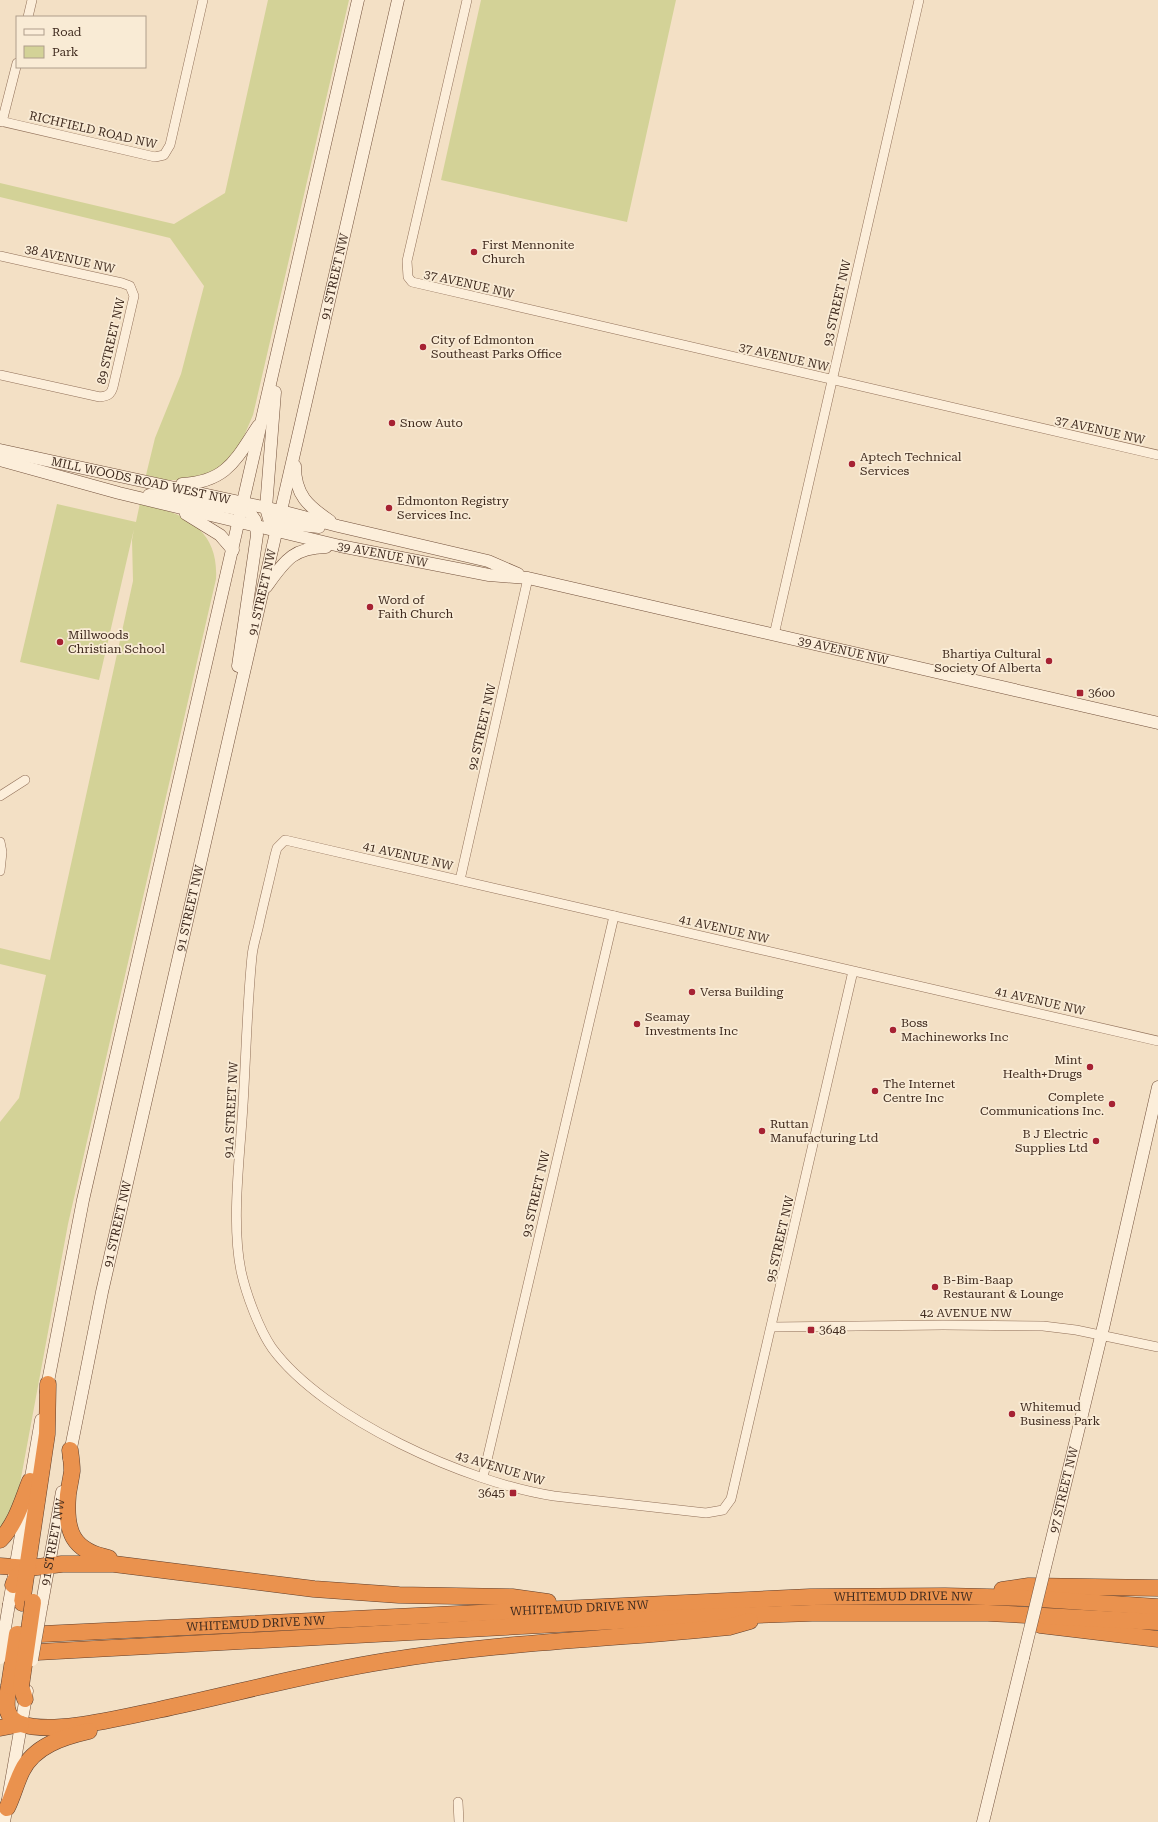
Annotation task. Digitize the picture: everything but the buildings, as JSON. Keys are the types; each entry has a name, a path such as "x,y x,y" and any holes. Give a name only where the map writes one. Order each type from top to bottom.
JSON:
{"highway":[{"path":"13,1584 16,1576 15,1567 47,1434 48,1384"},
{"path":"70,1450 72,1470 68,1495 68,1513 70,1528 76,1540 84,1550 93,1554 142,1567"},
{"path":"0,1540 6,1534 15,1519 30,1481"},
{"path":"15,1567 99,1564 142,1567 314,1589 399,1595 512,1597 587,1607"},
{"path":"15,1567 27,1603 21,1689 6,1698 7,1712 14,1721 21,1724"},
{"path":"945,1596 1029,1586 1158,1588"},
{"name":"WHITEMUD DRIVE NW","path":"0,1636 810,1597 945,1596 1049,1599 1158,1607"},
{"path":"988,1613 1022,1623 1158,1639"},
{"name":"WHITEMUD DRIVE NW","path":"0,1654 777,1614 988,1613 1158,1622"},
{"path":"0,1728 21,1724 51,1727 81,1725 206,1699 308,1675 387,1660 510,1646 729,1627 777,1614"},
{"path":"5,1815 26,1764 48,1744 80,1733 206,1699"}],"main road":[{"path":"15,1567 83,1200 233,550 247,515 263,418 283,325 358,0"},
{"name":"91 STREET NW","path":"281,511 398,0"},
{"name":"91 STREET NW","path":"0,1658 27,1603 49,1565 70,1450 102,1291 263,592 272,519 275,393 283,325"},
{"path":"165,486 196,484 224,472 239,456 263,418"},
{"name":"MILL WOODS ROAD WEST NW","path":"0,450 165,486 247,515"},
{"path":"295,450 295,473 300,494 311,507 338,526"},
{"name":"MILL WOODS ROAD WEST NW","path":"0,460 168,505 272,519 281,511"},
{"path":"119,493 166,496 247,515 367,532"},
{"path":"168,505 215,531 233,550"},
{"name":"39 AVENUE NW","path":"281,511 488,561 528,578"},
{"path":"227,743 257,535 247,515"},
{"name":"39 AVENUE NW","path":"272,519 340,546 489,575 528,578 1158,723"},
{"path":"263,592 284,563 295,553 315,547 340,546"},
{"name":"97 STREET NW","path":"983,1822 1102,1335 1158,1087"},
{"name":"91 STREET NW","path":"13,1584 27,1603"},
{"path":"5,1815 21,1724 21,1689"}],"street":[{"path":"28,16 32,0"},
{"name":"RICHFIELD ROAD NW","path":"1,122 155,158 164,155 170,145 203,0"},
{"name":"37 AVENUE NW","path":"467,0 408,255 408,277 412,282 418,285 1158,455"},
{"name":"93 STREET NW","path":"774,635 919,0"},
{"path":"1,122 16,67"},
{"name":"38 AVENUE NW","path":"0,256 122,283 130,286 132,290"},
{"name":"89 STREET NW","path":"0,374 100,397 108,396 112,392 134,303 132,290"},
{"name":"92 STREET NW","path":"460,880 528,578"},
{"path":"0,796 25,780"},
{"name":"41 AVENUE NW","path":"285,840 1158,1041"},
{"name":"91A STREET NW","path":"285,840 277,848 274,855 252,955 236,1224 241,1271 252,1308 272,1347 295,1374"},
{"path":"0,842 2,852 0,870"},
{"name":"93 STREET NW","path":"483,1477 614,916"},
{"name":"95 STREET NW","path":"723,1510 731,1499 772,1327 853,971"},
{"name":"42 AVENUE NW","path":"772,1327 1032,1325 1067,1328 1158,1347"},
{"name":"43 AVENUE NW","path":"295,1374 326,1400 379,1432 427,1457 483,1477 538,1494 706,1513 723,1510"},
{"path":"458,1802 459,1822"}],"green space":[{"path":"268,0 349,0 253,415 238,450 215,472 181,480 166,480 146,475 155,438 181,374 204,286 170,238 0,197 0,183 174,224 225,193"},
{"path":"481,0 676,0 627,222 441,180"},
{"path":"140,503 156,507 184,518 205,535 211,547 215,562 216,579 68,1224 16,1505 0,1534 0,1122 19,1098 46,975 0,964 0,948 50,960 133,581 132,540 134,529 99,680 20,662 57,504 136,522"}],"place":[{"name":"First Mennonite Church","path":"474,252"},
{"name":"City of Edmonton Southeast Parks Office","path":"423,347"},
{"name":"Snow Auto","path":"392,423"},
{"name":"Aptech Technical Services","path":"852,464"},
{"name":"Edmonton Registry Services Inc.","path":"389,508"},
{"name":"Word of Faith Church","path":"370,607"},
{"name":"Millwoods Christian School","path":"60,642"},
{"name":"Bhartiya Cultural Society Of Alberta","path":"1049,661"},
{"name":"3600","path":"1080,693"},
{"name":"Versa Building","path":"692,992"},
{"name":"Seamay Investments Inc","path":"637,1024"},
{"name":"Boss Machineworks Inc","path":"893,1030"},
{"name":"Mint Health+Drugs","path":"1090,1067"},
{"name":"The Internet Centre Inc","path":"875,1091"},
{"name":"Complete Communications Inc.","path":"1112,1104"},
{"name":"Ruttan Manufacturing Ltd","path":"762,1131"},
{"name":"B J Electric Supplies Ltd","path":"1096,1141"},
{"name":"B-Bim-Baap Restaurant & Lounge","path":"935,1287"},
{"name":"3648","path":"811,1330"},
{"name":"Whitemud Business Park","path":"1012,1414"},
{"name":"3645","path":"513,1493"}]}
